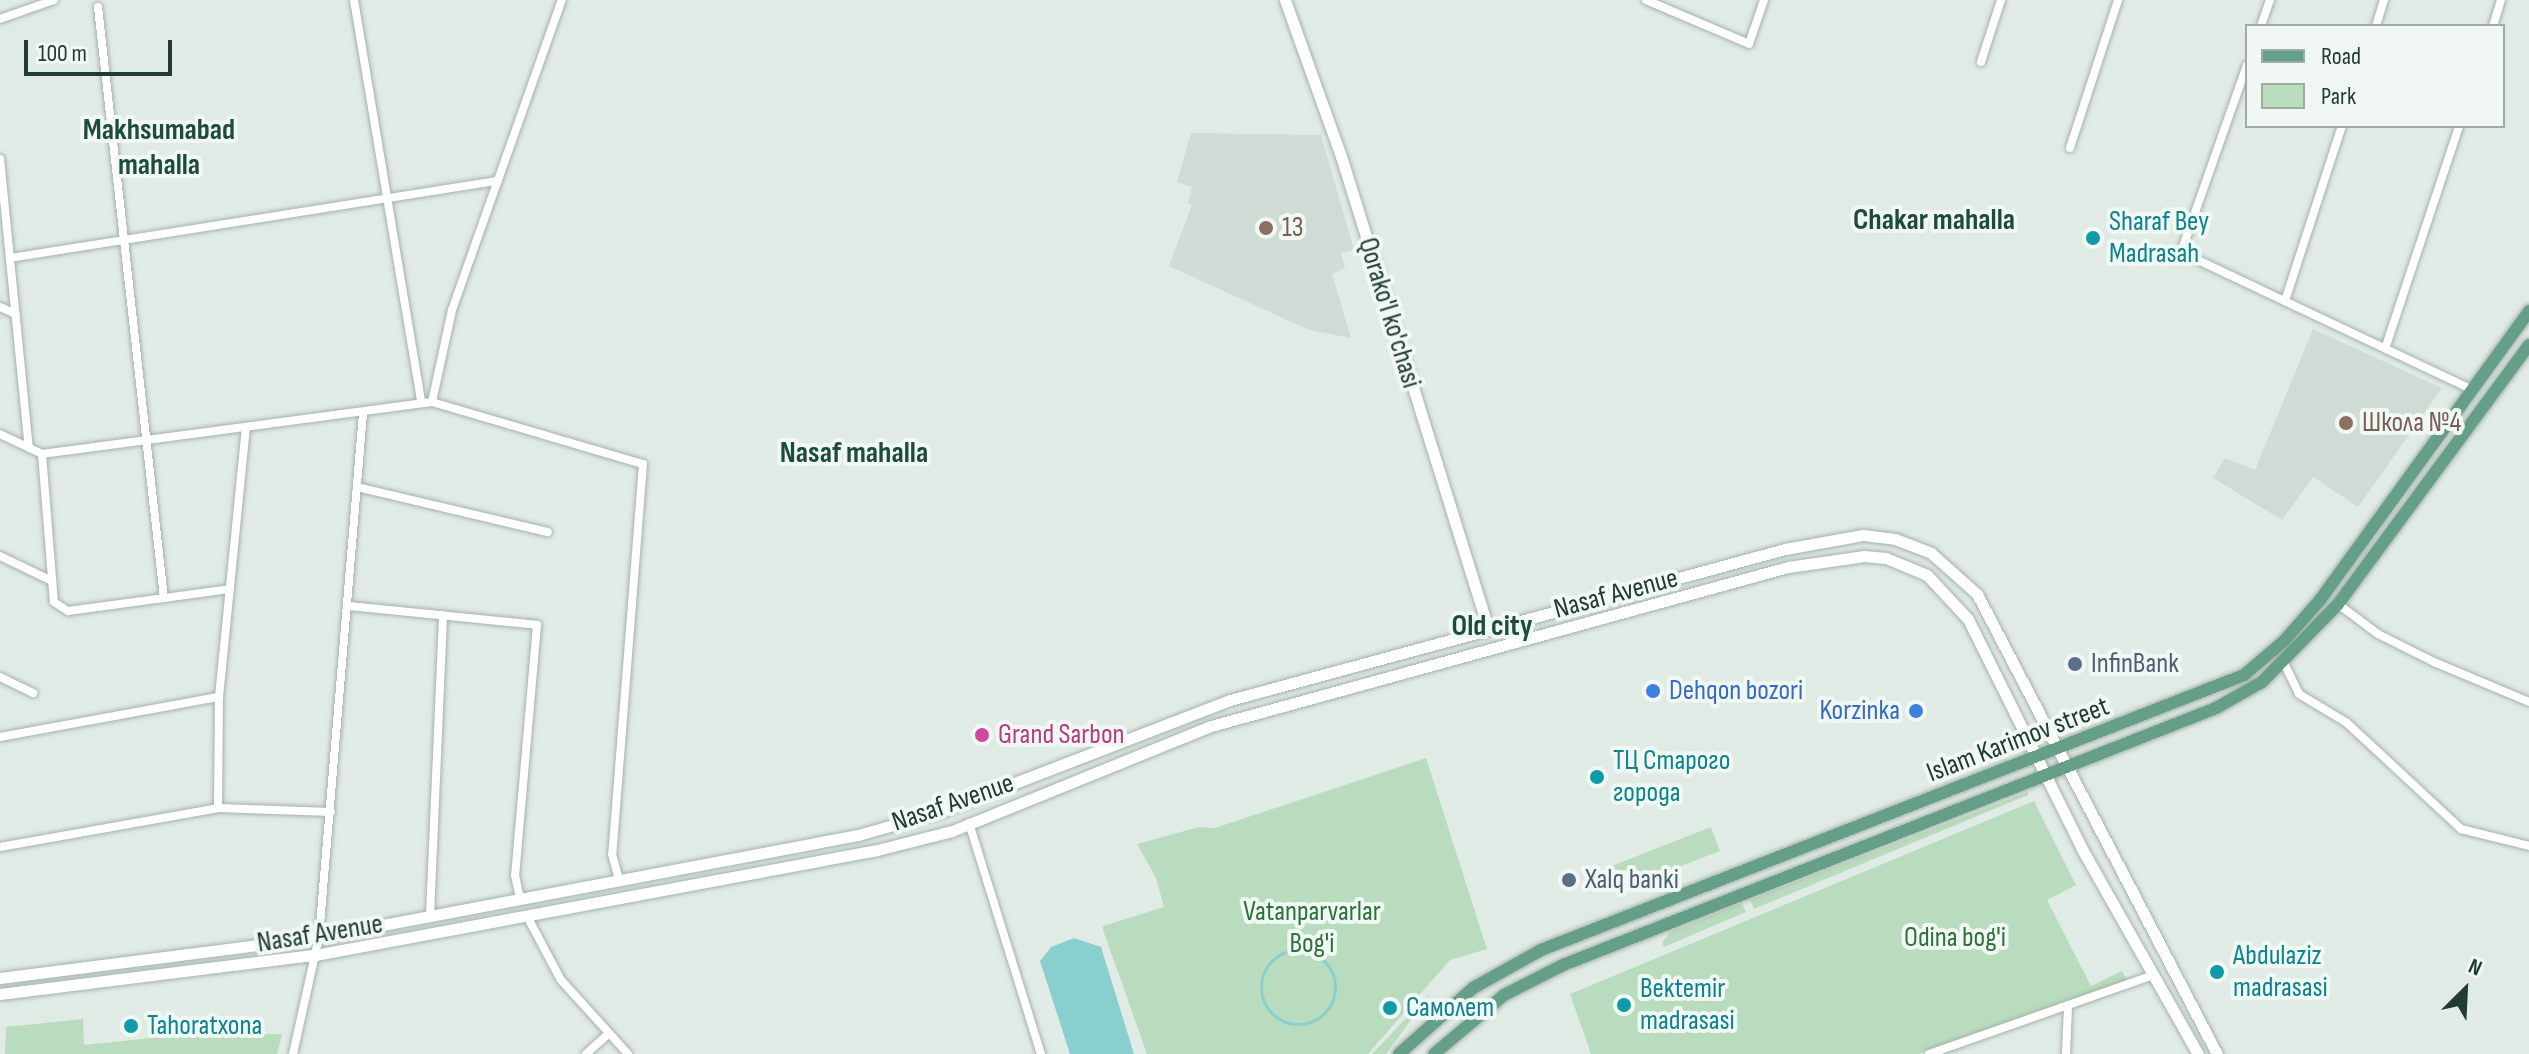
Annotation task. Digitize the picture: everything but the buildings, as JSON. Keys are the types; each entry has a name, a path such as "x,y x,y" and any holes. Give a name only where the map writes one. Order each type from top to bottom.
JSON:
{"main road":[{"name":"Qorako'l ko'chasi","path":"1285,0 1341,156 1488,628"},
{"name":"Islam Karimov street","path":"1399,1054 1473,988 1541,950 2198,696 2266,659 2320,600 2529,311"},
{"name":"Islam Karimov street","path":"1434,1054 1504,995 1552,970 2216,708 2284,663 2338,604 2529,345"},
{"name":"Nasaf Avenue","path":"0,978 319,937 872,831 942,811 1230,700 1712,568 1863,535 1895,539 1931,553 1977,594 2217,1054"},
{"name":"Nasaf Avenue","path":"0,994 315,955 528,918 877,850 969,823 1211,726 1493,644 1842,556 1886,558 1927,575 1968,619 2037,758 2198,1054"},
{"path":"1712,568 1717,586"}],"street":[{"path":"0,19 54,0"},
{"path":"354,0 421,402"},
{"path":"432,402 452,310 562,0"},
{"path":"1646,0 1749,44 1764,0"},
{"path":"1981,62 2001,0"},
{"path":"2070,148 2118,0"},
{"path":"2262,24 2270,0"},
{"path":"2377,24 2384,0"},
{"path":"2494,24 2501,0"},
{"path":"98,7 143,441 164,598"},
{"path":"2245,71 2181,252 2386,346 2473,390"},
{"path":"2285,301 2341,128"},
{"path":"2386,346 2458,128"},
{"path":"0,159 29,448"},
{"path":"10,258 388,201 498,181"},
{"path":"0,307 16,314"},
{"path":"0,434 42,454 432,402 643,464 612,854 619,881"},
{"path":"293,1054 319,937 363,413"},
{"path":"218,808 219,697 246,428"},
{"path":"42,454 54,602 68,611 230,589"},
{"path":"357,487 548,532"},
{"path":"0,556 52,581"},
{"path":"2338,604 2378,634 2529,702"},
{"path":"348,606 537,625 515,875 520,898"},
{"path":"430,915 443,615"},
{"path":"1488,628 1493,644"},
{"path":"2284,663 2299,694 2347,723 2461,829 2529,846"},
{"path":"0,677 33,693"},
{"path":"0,737 219,697"},
{"path":"0,847 218,808 331,812"},
{"path":"969,823 1041,1054"},
{"path":"528,918 561,980 628,1054"},
{"path":"1929,1054 2153,975"},
{"path":"2066,1054 2068,1006"},
{"path":"586,1054 609,1033"},
{"path":"1961,1042 1964,1054"}],"shaded area":[{"name":"13","path":"1191,133 1321,135 1354,250 1341,253 1345,268 1332,274 1351,338 1309,330 1169,266 1192,205 1188,204 1192,187 1177,182"},
{"name":"Школа №4","path":"2313,329 2442,388 2358,507 2313,477 2282,520 2213,478 2225,458 2255,470"}],"green space":[{"name":"Vatanparvarlar Bog'i","path":"1426,758 1487,949 1450,960 1368,1054 1147,1054 1103,930 1103,926 1164,907 1156,878 1137,844 1199,827 1215,828"},
{"path":"2028,792 2028,795 1754,909 1750,900"},
{"name":"Odina bog'i","path":"2034,801 2076,885 2047,900 2091,986 2122,971 2127,981 1918,1054 1591,1054 1570,994"},
{"path":"1711,827 1720,851 1644,880 1609,867"},
{"path":"1742,903 1746,912 1664,947 1662,943 1670,932"},
{"path":"1432,991 1386,1054 1372,1054"},
{"path":"83,1019 84,1045 181,1035 282,1034 277,1054 5,1054 6,1027"}],"water":[{"path":"1074,938 1101,947 1134,1054 1070,1054 1040,961 1051,947"}],"waterway":[{"path":"1298,950 1312,953 1324,961 1332,973 1335,987 1332,1001 1324,1013 1312,1021 1298,1024 1284,1021 1272,1013 1264,1001 1261,987 1264,973 1272,961 1284,953 1298,950"}],"place":[{"name":"13","path":"1266,228"},
{"name":"Sharaf Bey Madrasah","path":"2093,238"},
{"name":"Школа №4","path":"2346,423"},
{"name":"InfinBank","path":"2075,664"},
{"name":"Dehqon bozori","path":"1653,691"},
{"name":"Korzinka","path":"1916,711"},
{"name":"Grand Sarbon","path":"982,735"},
{"name":"ТЦ Старого города","path":"1597,777"},
{"name":"Xalq banki","path":"1569,880"},
{"name":"Abdulaziz madrasasi","path":"2217,972"},
{"name":"Bektemir madrasasi","path":"1624,1005"},
{"name":"Самолет","path":"1390,1008"},
{"name":"Tahoratxona","path":"131,1026"}],"district":[{"name":"Makhsumabad mahalla","path":"159,147"},
{"name":"Chakar mahalla","path":"1934,220"},
{"name":"Nasaf mahalla","path":"854,453"},
{"name":"Old city","path":"1492,626"}]}
